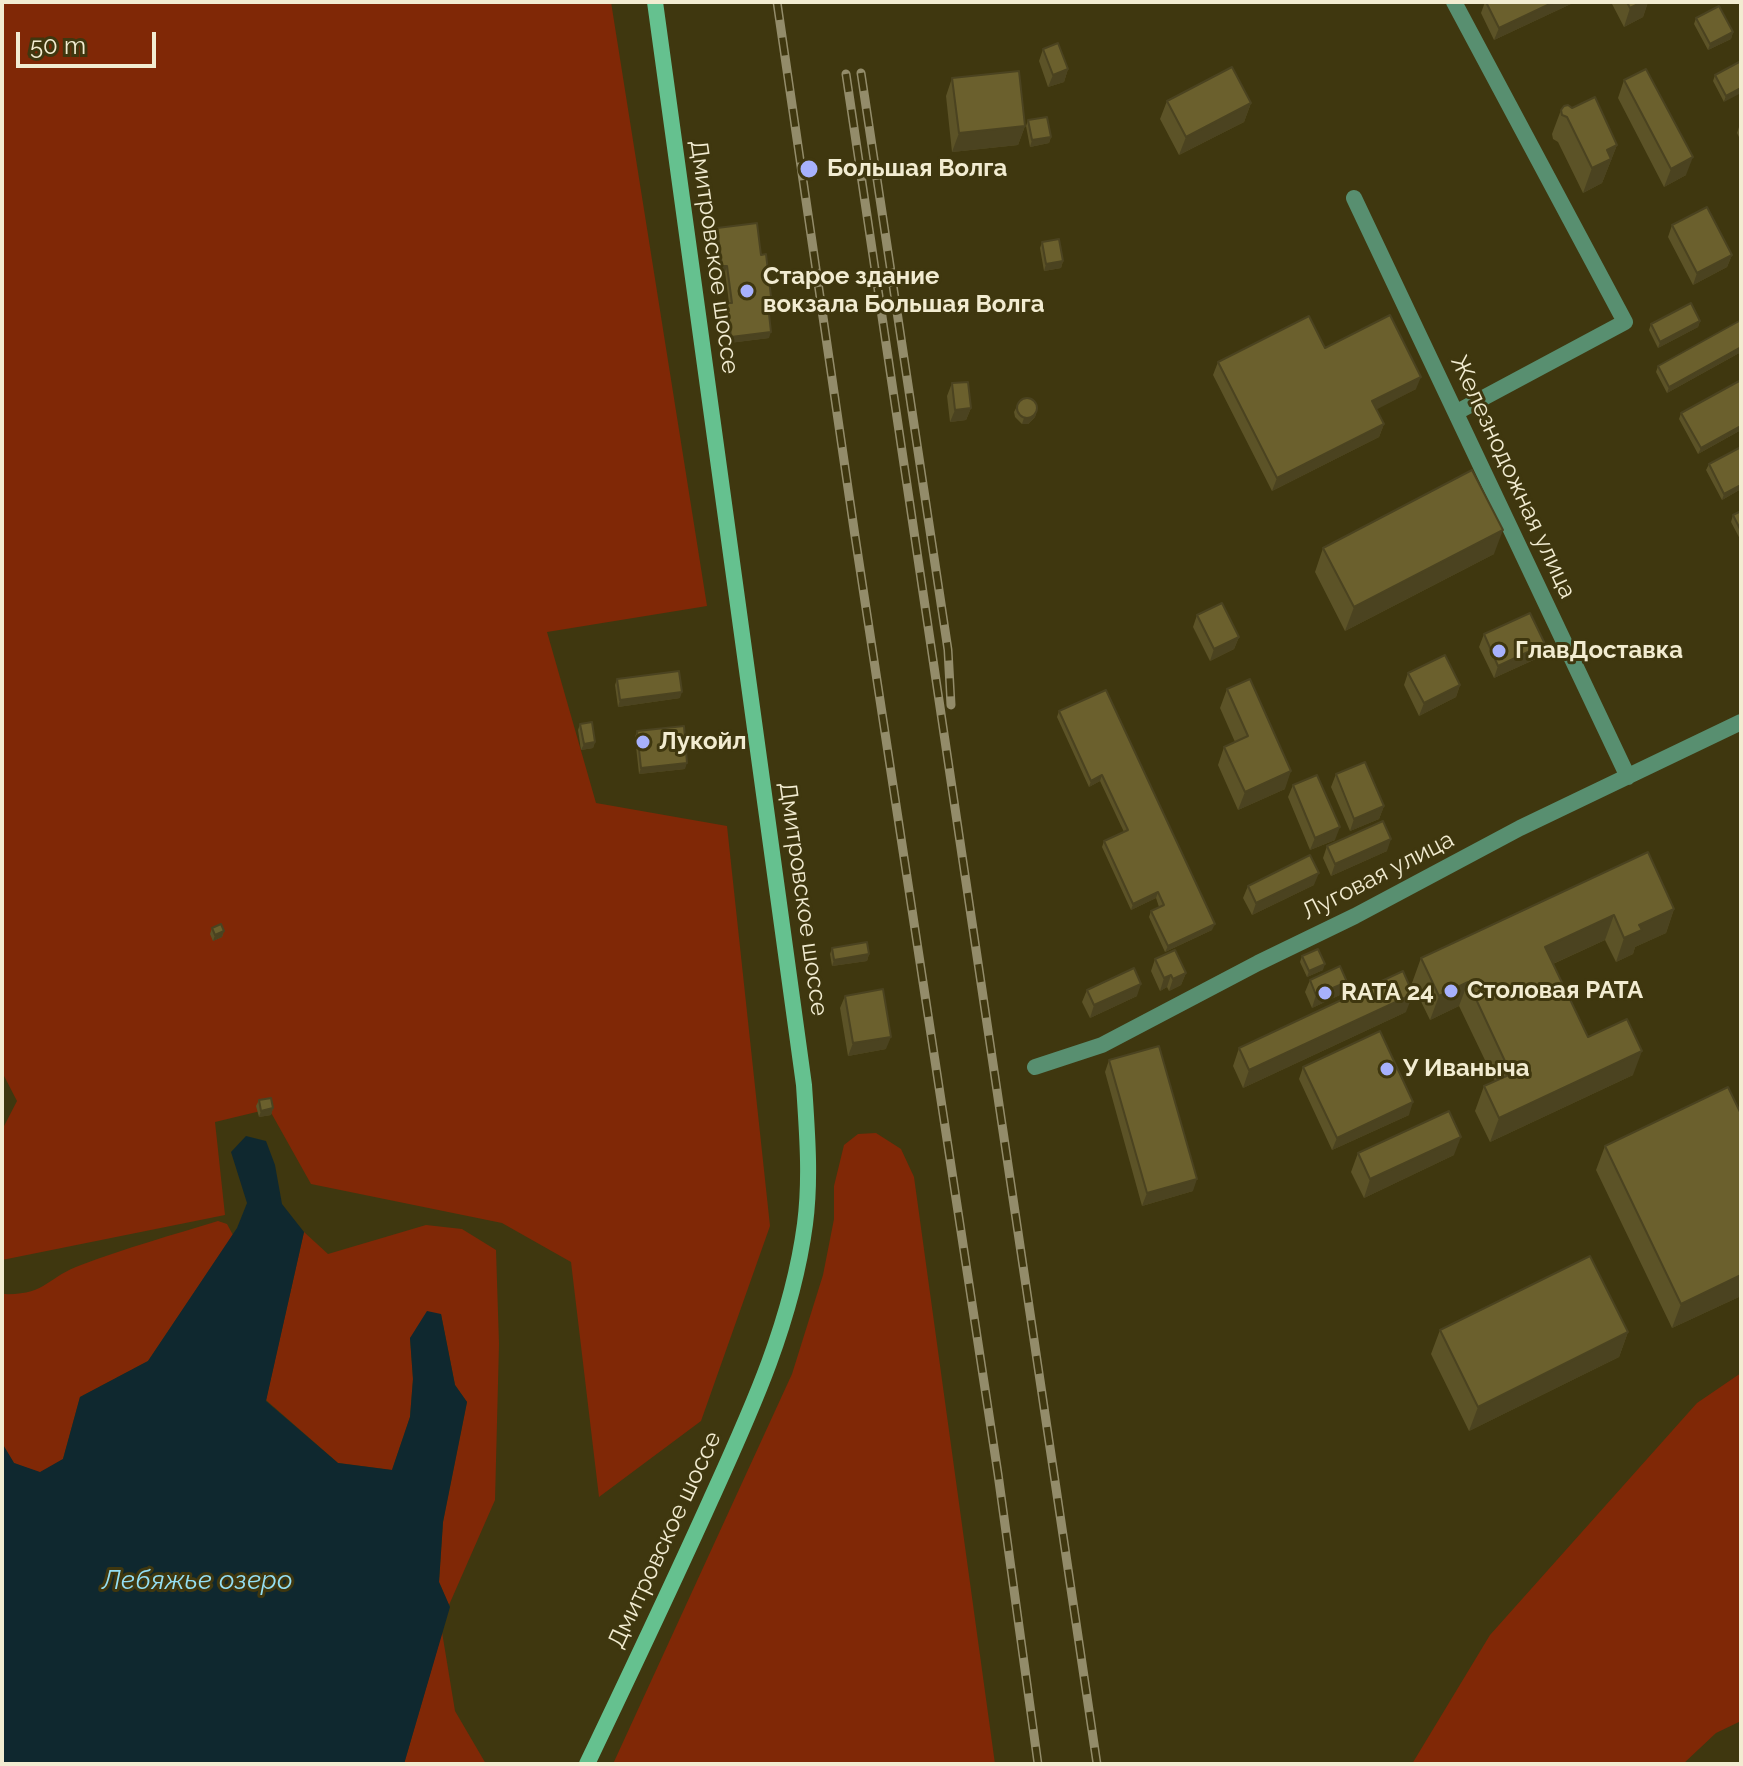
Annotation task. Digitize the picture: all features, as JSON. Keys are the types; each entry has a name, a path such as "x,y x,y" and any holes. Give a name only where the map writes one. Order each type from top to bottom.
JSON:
{"main road":[{"name":"Дмитровское шоссе","path":"587,1764 683,1561 762,1382 789,1304 805,1225 809,1183 802,1072 655,2"}],"street":[{"path":"1454,2 1625,322 1457,412"},
{"name":"Железнодожная улица","path":"1354,198 1628,777"},
{"name":"Луговая улица","path":"1035,1067 1102,1045 1520,828 1741,722"}],"shaded area":[{"path":"2,2 611,2 707,606 547,632 596,803 727,826 770,1226 701,1421 599,1497 571,1262 502,1223 311,1184 269,1109 215,1122 225,1215 2,1260 2,1130 17,1101 2,1072"},
{"path":"876,1133 901,1149 914,1177 995,1764 613,1764 792,1374 823,1275 834,1219 834,1186 844,1145 858,1134"},
{"path":"218,1221 227,1224 233,1235 148,1361 80,1397 63,1459 40,1473 14,1463 2,1443 2,1294 37,1289 81,1265"},
{"path":"426,1225 462,1229 496,1250 499,1344 495,1500 449,1605 439,1582 443,1522 467,1402 455,1385 441,1314 410,1338 413,1379 410,1417 392,1470 338,1463 266,1400 304,1232 328,1254"},
{"path":"1741,1373 1741,1721 1716,1733 1683,1764 1412,1764 1490,1635 1697,1403"},
{"path":"442,1632 455,1711 486,1764 404,1764"}],"water":[{"name":"Лебяжье озеро","path":"246,1136 266,1141 275,1165 282,1204 304,1232 266,1401 338,1463 392,1470 410,1417 413,1379 410,1338 427,1311 441,1314 455,1385 467,1402 443,1522 439,1582 450,1607 404,1764 2,1764 2,1443 14,1463 40,1472 63,1459 80,1397 148,1361 237,1228 247,1203 231,1152"}],"building":[{"path":"1486,2 1554,2 1499,28"},
{"path":"1627,2 1642,2 1630,8"},
{"path":"1719,6 1733,32 1710,44 1696,18"},
{"path":"1058,43 1068,69 1053,75 1043,49"},
{"path":"1741,61 1741,88 1726,96 1715,75"},
{"path":"1232,67 1251,103 1186,137 1167,101"},
{"path":"1646,69 1693,157 1671,169 1624,80"},
{"path":"1019,71 1025,126 959,133 952,78"},
{"path":"1595,97 1617,145 1607,150 1611,159 1592,168 1561,110 1564,106 1572,108"},
{"path":"1047,117 1051,137 1032,140 1028,120"},
{"path":"1707,207 1732,255 1697,273 1672,225"},
{"name":"Старое здание вокзала Большая Волга","path":"757,223 761,255 766,254 772,305 768,305 771,332 731,337 727,303 732,303 727,266 722,266 717,228"},
{"path":"1059,239 1063,261 1046,264 1042,242"},
{"path":"1691,303 1700,321 1660,342 1651,324"},
{"path":"1390,315 1421,377 1372,401 1384,424 1277,478 1218,362 1309,316 1325,348"},
{"path":"1741,320 1741,347 1669,387 1658,366"},
{"path":"1741,380 1741,426 1701,448 1681,413"},
{"path":"968,382 971,408 955,410 952,383"},
{"path":"1027,398 1034,401 1037,408 1034,415 1027,418 1020,415 1017,408 1020,401"},
{"path":"1741,447 1741,485 1724,494 1709,464"},
{"path":"1472,470 1503,530 1354,607 1323,548"},
{"path":"1741,511 1741,531 1733,515"},
{"path":"1222,603 1239,637 1214,649 1197,615"},
{"path":"1530,613 1545,644 1498,666 1484,634"},
{"path":"1445,655 1460,685 1424,703 1408,673"},
{"path":"679,671 682,692 620,700 617,679"},
{"path":"1250,679 1291,771 1245,792 1224,747 1248,736 1227,689"},
{"path":"1106,690 1215,924 1168,946 1151,911 1164,905 1158,892 1133,904 1104,841 1128,830 1102,775 1091,781 1059,711"},
{"path":"592,722 595,742 584,744 580,724"},
{"path":"684,726 687,763 641,768 637,731"},
{"path":"1365,762 1384,806 1354,819 1336,774"},
{"path":"1317,775 1340,827 1315,838 1293,785"},
{"path":"1383,821 1391,839 1335,864 1327,846"},
{"path":"1648,852 1674,909 1639,925 1642,930 1624,938 1614,915 1545,947 1588,1037 1627,1019 1642,1051 1499,1118 1484,1086 1511,1074 1468,982 1439,996 1421,958"},
{"path":"1310,855 1319,873 1256,903 1248,886"},
{"path":"221,924 224,931 215,935 212,928"},
{"path":"867,942 869,954 834,960 832,948"},
{"path":"1318,949 1325,964 1309,971 1302,956"},
{"path":"1175,950 1186,973 1173,979 1171,975 1164,978 1155,959"},
{"path":"1340,966 1347,982 1316,995 1310,980"},
{"path":"1134,968 1141,984 1094,1005 1087,990"},
{"path":"1403,971 1413,994 1249,1070 1239,1048"},
{"path":"883,989 891,1037 853,1043 845,996"},
{"path":"1380,1031 1413,1102 1337,1138 1303,1067"},
{"path":"1159,1046 1197,1179 1147,1193 1109,1060"},
{"path":"1728,1087 1741,1114 1741,1275 1681,1304 1605,1146"},
{"path":"271,1098 273,1108 261,1111 259,1100"},
{"path":"1449,1111 1461,1137 1370,1179 1358,1153"},
{"path":"1590,1256 1628,1332 1478,1407 1440,1330"}],"railway":[{"path":"777,2 998,1474 1038,1764"},
{"path":"861,73 948,650 951,705"},
{"path":"846,74 1097,1764"}],"place":[{"name":"Большая Волга","path":"809,169"},
{"name":"Старое здание вокзала Большая Волга","path":"747,291"},
{"name":"ГлавДоставка","path":"1499,651"},
{"name":"Лукойл","path":"643,742"},
{"name":"Столовая РАТА","path":"1451,991"},
{"name":"RATA 24","path":"1325,993"},
{"name":"У Иваныча","path":"1387,1069"}]}
